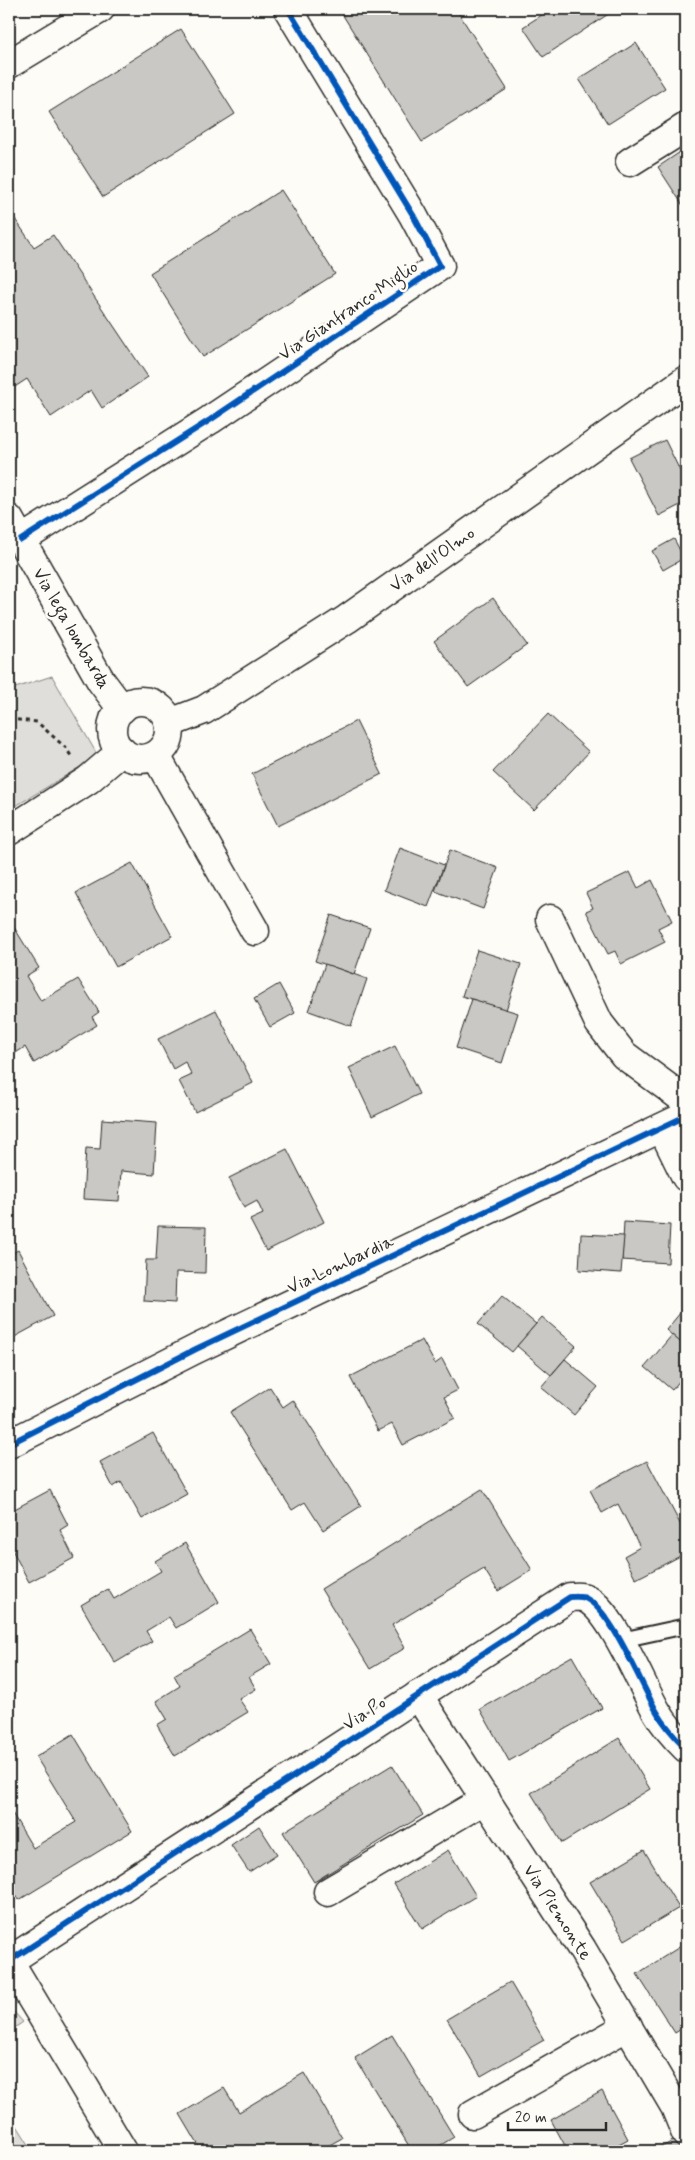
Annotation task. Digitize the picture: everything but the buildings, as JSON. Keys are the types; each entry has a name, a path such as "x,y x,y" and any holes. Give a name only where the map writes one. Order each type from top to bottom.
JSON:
{"street":[{"path":"9,64 100,9"},
{"name":"Via Gianfranco Miglio","path":"15,530 210,420 440,266 413,215 288,9"},
{"path":"630,162 686,127"},
{"name":"Via dell'Olmo","path":"170,723 204,710 347,619 686,380"},
{"name":"Via lega lombarda","path":"15,530 101,681 122,709"},
{"path":"140,701 150,702 158,707 170,723 168,742 156,756 138,759 129,757 122,752 113,735 116,716 130,704 140,701"},
{"path":"9,831 88,780 122,752"},
{"path":"156,756 255,931"},
{"path":"550,919 599,1023 624,1055 686,1101"},
{"name":"Via Lombardia","path":"9,1444 196,1349 686,1116"},
{"path":"662,1128 686,1176"},
{"name":"Via Po","path":"9,1961 570,1597 584,1598 596,1605 621,1640 668,1730 686,1748"},
{"name":"Via Piemonte","path":"418,1696 582,1949 675,2107 686,2134"},
{"path":"328,1892 486,1799"},
{"path":"9,1961 123,2151"},
{"path":"473,2114 628,2026"}],"lane":[{"path":"621,1640 686,1626"}],"path":[{"path":"9,719 37,722 66,748 88,780"}],"shaded area":[{"path":"52,676 98,756 9,810 9,690"},
{"path":"9,2009 23,2022 9,2032"},
{"path":"9,2113 33,2151 9,2151"}],"cycle path":[{"path":"21,540 210,420 440,266 413,215 288,9"},
{"path":"9,1444 196,1349 686,1116"},
{"path":"9,1961 570,1597 585,1598 595,1605 605,1617 625,1649 660,1717 686,1748"}]}
